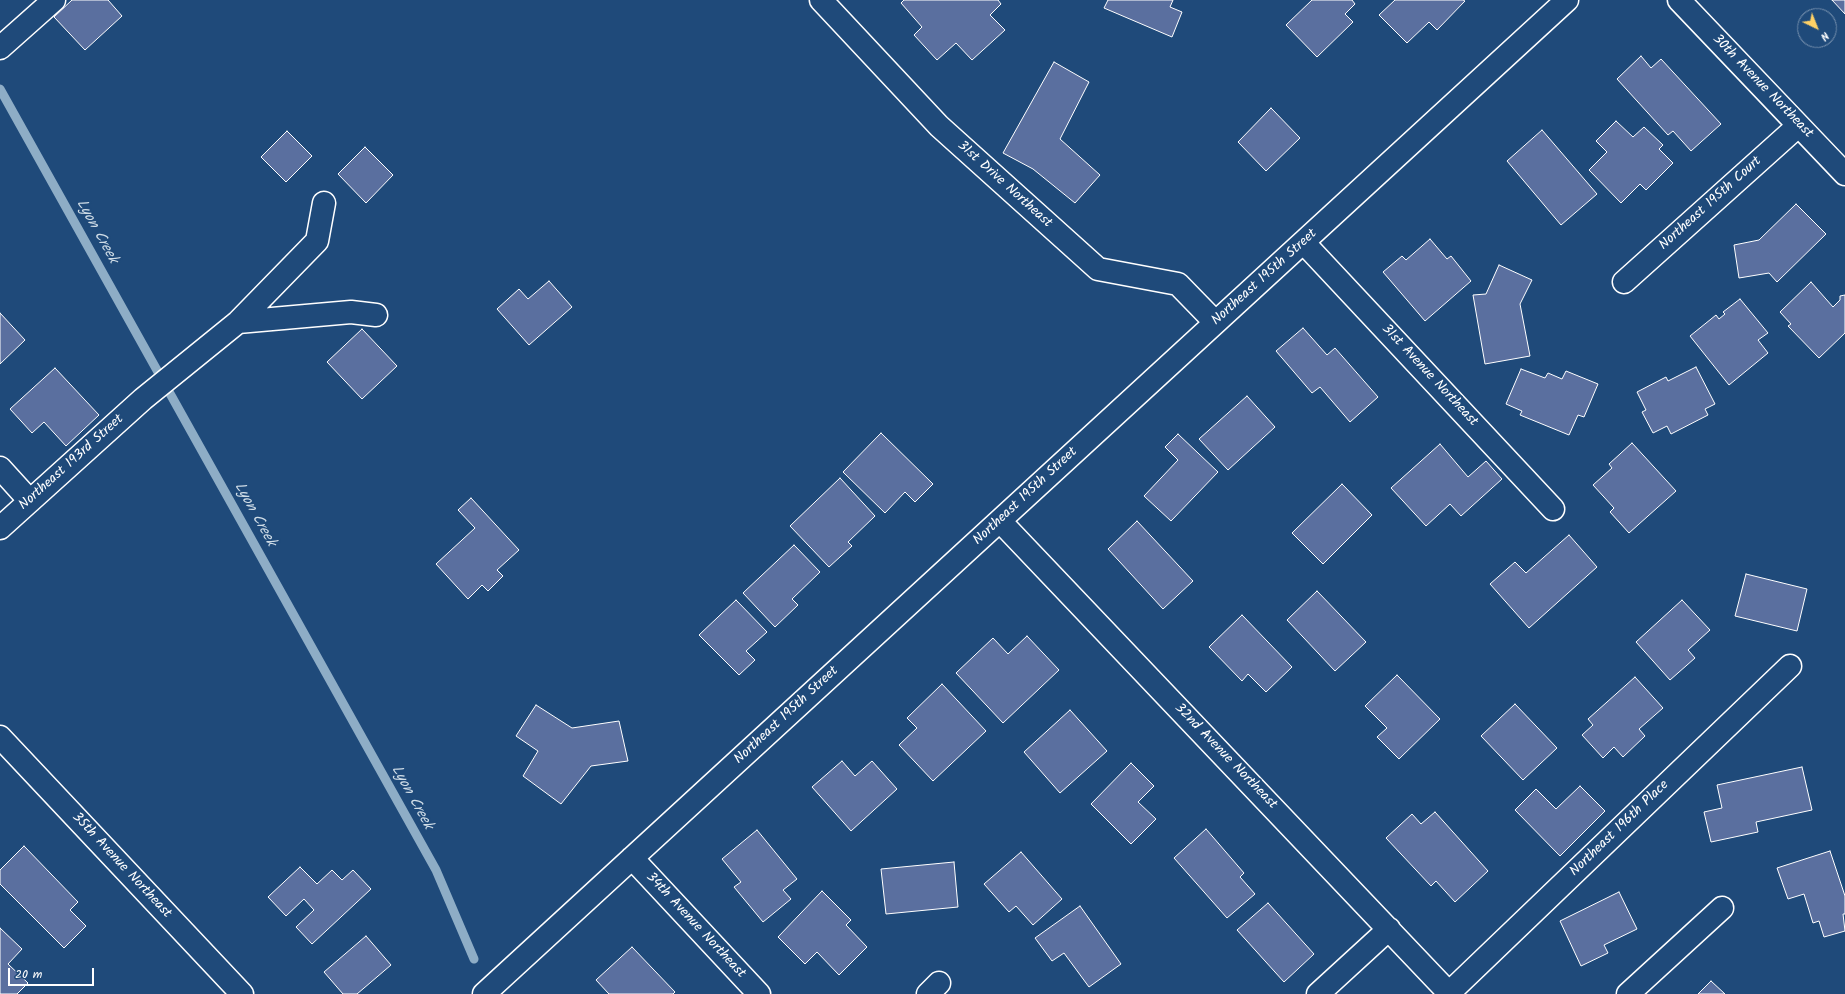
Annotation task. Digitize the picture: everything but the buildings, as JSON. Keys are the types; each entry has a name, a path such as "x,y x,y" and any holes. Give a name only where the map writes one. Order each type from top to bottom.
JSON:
{"street":[{"path":"0,48 54,0"},
{"name":"31st Drive Northeast","path":"821,0 939,126 1098,269 1178,284 1215,322"},
{"name":"Northeast 195th Street","path":"484,994 1567,0"},
{"name":"30th Avenue Northeast","path":"1679,0 1845,174"},
{"name":"Northeast 195th Court","path":"1624,282 1798,126"},
{"name":"Northeast 193rd Street","path":"0,528 143,399 238,322 318,241 324,203"},
{"name":"31st Avenue Northeast","path":"1304,243 1553,509"},
{"path":"238,322 351,312 376,315"},
{"path":"0,468 30,501"},
{"name":"32nd Avenue Northeast","path":"1000,521 1450,993"},
{"name":"Northeast 196th Place","path":"1450,993 1790,666"},
{"name":"35th Avenue Northeast","path":"0,737 242,994"},
{"name":"34th Avenue Northeast","path":"632,858 759,994"},
{"path":"1628,994 1722,908"},
{"path":"1318,994 1389,929"}],"waterway":[{"name":"Lyon Creek","path":"0,89 436,870 474,959"}]}
